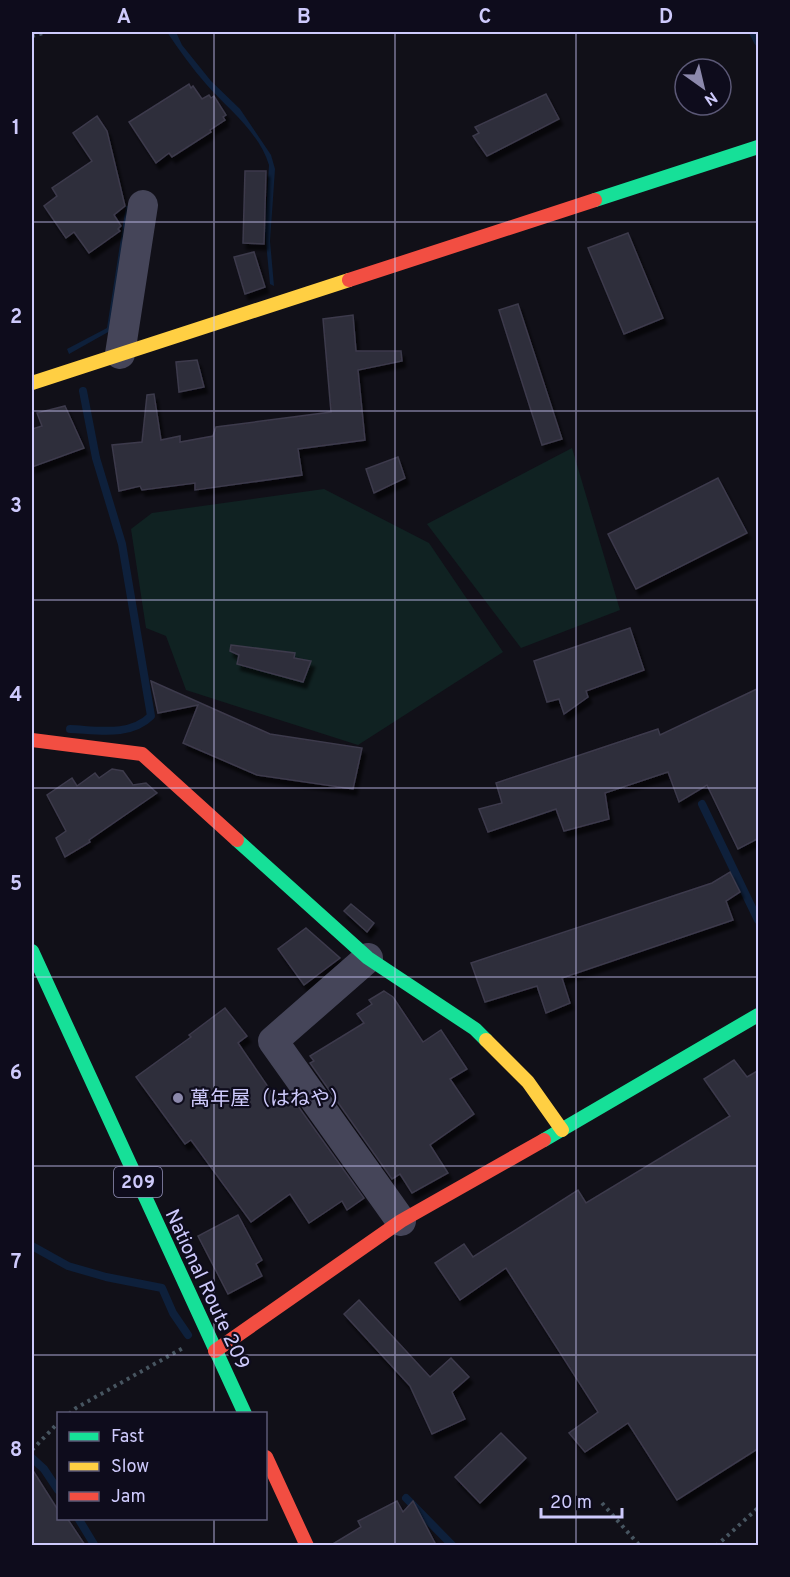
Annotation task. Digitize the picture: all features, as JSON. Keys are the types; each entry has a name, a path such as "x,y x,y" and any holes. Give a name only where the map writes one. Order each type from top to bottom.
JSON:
{"main road":[{"path":"32,382 759,147"},
{"path":"32,740 142,754 368,958 475,1029 528,1082 562,1130"},
{"name":"National Route 209","path":"32,951 245,1412"},
{"path":"215,1351 402,1221 759,1015"},
{"path":"267,1459 307,1545"}],"street":[{"path":"120,354 143,205"},
{"path":"368,958 273,1041 402,1221"}],"path":[{"path":"32,36 47,32"},
{"path":"70,1412 207,1334"},
{"path":"32,1450 57,1425"},
{"path":"602,1503 640,1545"},
{"path":"716,1545 759,1508"}],"shaded area":[{"path":"572,448 620,610 521,648 427,524"},
{"path":"324,489 429,543 503,652 358,745 186,690 166,636 146,628 131,529 152,513"}],"water":[{"path":"167,32 176,32 182,45 211,81 240,109 271,155 275,169 270,241 274,286 270,284 265,232 269,165 264,153 250,131 201,78"},
{"path":"126,206 131,206 110,331 69,354 67,349 107,328"}],"building":[{"path":"189,84 202,99 209,95 211,98 214,96 226,115 223,117 225,120 210,130 211,132 172,157 169,153 156,163 129,122"},
{"path":"546,94 559,119 487,156 473,136 479,133 475,127"},
{"path":"97,116 107,131 125,206 114,215 121,226 118,229 120,231 89,253 74,232 66,238 44,206 57,196 52,188 92,161 73,133"},
{"path":"245,171 266,171 264,244 243,243"},
{"path":"628,233 663,318 624,334 588,248"},
{"path":"254,252 265,287 245,294 234,257"},
{"path":"518,304 562,439 542,445 499,310"},
{"path":"353,315 356,351 401,351 402,361 358,370 365,440 298,449 302,475 195,490 195,483 142,490 140,486 119,491 112,445 142,442 147,395 154,394 161,440 180,436 180,442 213,436 216,427 331,412 323,319"},
{"path":"197,360 204,387 179,392 176,362"},
{"path":"65,406 84,448 32,467 32,429 42,426 37,413"},
{"path":"398,457 405,478 374,493 366,469"},
{"path":"718,478 747,533 636,589 608,534"},
{"path":"630,628 644,670 586,691 588,697 564,714 559,699 547,702 534,661"},
{"path":"231,645 295,653 294,658 311,661 303,682 237,664 239,655 230,651"},
{"path":"151,681 270,734 362,748 353,789 257,775 183,743 198,705 158,713"},
{"path":"759,688 759,838 738,849 707,785 679,802 668,772 605,793 609,819 564,831 556,809 488,832 479,809 502,803 496,783 658,729 660,735"},
{"path":"112,769 123,771 133,785 146,783 157,793 89,840 90,842 65,857 56,838 66,831 47,795 72,778 77,786 95,773 99,778"},
{"path":"730,872 740,892 726,901 733,920 562,978 570,1003 546,1013 537,986 485,1002 471,963 712,883"},
{"path":"351,904 374,923 367,932 344,911"},
{"path":"306,928 340,958 304,985 278,949"},
{"path":"384,991 393,997 423,1042 441,1030 467,1069 450,1079 474,1114 430,1145 448,1173 412,1193 400,1174 392,1179 310,1063 314,1061 310,1056 364,1023 357,1014 372,1004 369,1000"},
{"path":"225,1008 247,1036 238,1043 277,1100 288,1092 364,1198 347,1210 342,1201 309,1223 290,1194 251,1222 191,1140 185,1144 136,1077 191,1037 189,1035"},
{"path":"734,1060 747,1077 759,1070 759,1448 677,1500 628,1423 585,1452 569,1433 598,1412 506,1268 460,1300 435,1263 464,1244 473,1257 578,1190 586,1203 730,1116 704,1079"},
{"path":"238,1215 262,1260 256,1264 262,1276 228,1294 198,1236"},
{"path":"359,1300 430,1377 451,1358 469,1377 452,1392 465,1419 432,1434 410,1386 344,1314"},
{"path":"501,1433 526,1458 480,1503 455,1477"},
{"path":"32,1469 57,1508 57,1520 68,1520 85,1545 32,1545"},
{"path":"397,1501 403,1512 413,1501 436,1545 331,1545 361,1527 358,1521"}],"waterway":[{"path":"753,32 758,42"},
{"path":"70,729 123,730 143,723 151,716 122,544 96,458 83,391"},
{"path":"702,804 758,920"},
{"path":"32,1246 68,1266 106,1277 162,1288 173,1313 188,1335"},
{"path":"32,1458 44,1469 57,1488"},
{"path":"406,1498 453,1546"},
{"path":"79,1520 95,1546"}],"traffic: fast":[{"path":"595,200 758,147"},
{"path":"237,840 368,958 475,1029 486,1040"},
{"path":"32,951 244,1412"},
{"path":"544,1140 758,1015"}],"traffic: slow":[{"path":"32,383 349,280"},
{"path":"486,1040 528,1082 562,1130"}],"traffic: jam":[{"path":"349,280 595,200"},
{"path":"32,740 142,754 237,840"},
{"path":"215,1351 401,1221 544,1140"},
{"path":"267,1459 307,1546"}],"place":[{"name":"萬年屋（はねや）","path":"178,1098"}]}
